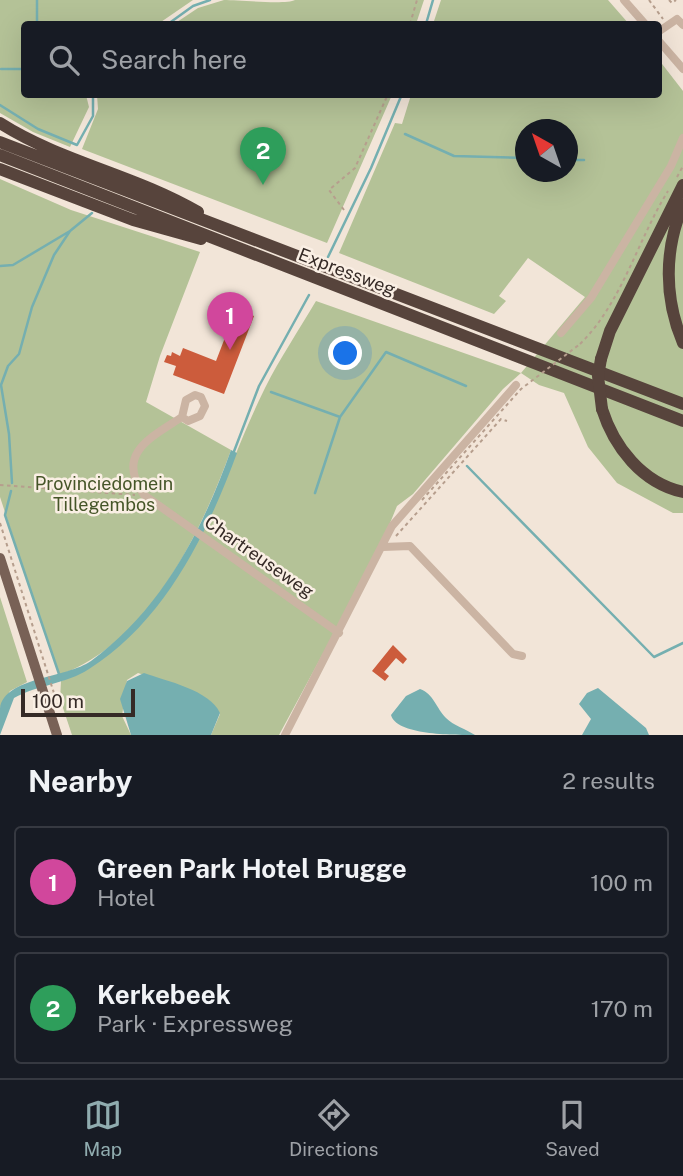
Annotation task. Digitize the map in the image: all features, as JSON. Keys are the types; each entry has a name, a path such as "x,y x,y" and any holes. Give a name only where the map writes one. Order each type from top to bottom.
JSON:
{"highway":[{"path":"0,123 29,140 156,190 226,228"},
{"name":"Expressweg","path":"0,142 683,404"},
{"name":"Expressweg","path":"0,155 683,421"},
{"path":"0,169 133,220 236,248"},
{"path":"679,183 610,331 598,376 602,409 612,436 629,460 661,484 683,492"},
{"path":"683,205 671,241 668,283 675,323 683,343"}],"main road":[{"path":"0,558 46,684 57,735"}],"street":[{"path":"624,0 642,21"},
{"path":"662,30 677,19 683,25"},
{"path":"662,44 681,66"},
{"path":"561,332 592,298 674,161 683,138"},
{"path":"285,735 389,539 393,526 516,385"},
{"path":"144,495 133,475 135,458 152,437 182,417"},
{"name":"Chartreuseweg","path":"144,495 338,633"},
{"path":"383,547 411,546 513,654 522,656"}],"path":[{"path":"411,21 417,0"},
{"path":"649,0 667,26"},
{"path":"669,0 672,3 676,0"},
{"path":"344,210 329,190 355,168 385,98"},
{"path":"679,183 683,166"},
{"path":"422,500 521,389 580,344 593,329 668,190"},
{"path":"389,539 401,533 501,419 507,421"},
{"path":"0,485 144,495"},
{"path":"0,523 46,684"}],"green space":[{"path":"0,0 193,0 162,21 21,21 21,98 87,98 89,107 70,147 33,132 0,113"},
{"path":"224,0 424,0 417,21 178,21 198,8"},
{"path":"441,0 608,0 626,21 434,21"},
{"path":"662,64 683,91 683,513 673,513 617,483 588,447 564,393 539,385 521,373 585,297 528,258 499,296 506,301 494,314 339,253 395,123 402,124 410,98 662,98"},
{"path":"97,98 391,98 327,243 82,149 98,109"},
{"name":"Provinciedomein Tillegembos","path":"0,179 71,210 200,252 160,356 146,402 231,450 204,515 168,582 120,638 91,660 59,675 0,497"},
{"path":"316,301 521,373 503,389 413,494 397,506 379,550 279,735 211,735 220,714 206,698 184,687 138,673 127,680 122,716 131,735 72,735 60,699 61,681 83,670 114,645 145,617 169,588 205,526 265,388"},
{"path":"0,597 27,682 10,691 0,708"}],"water":[{"path":"231,450 237,453 212,514 180,573 161,601 116,649 89,669 14,698 0,735 0,708 4,698 25,684 91,661 139,617 159,593 193,539"},
{"path":"144,673 186,687 215,705 220,713 211,735 131,735 120,699 127,681"},
{"path":"598,688 646,728 649,735 582,735 591,719 579,704 587,693"},
{"path":"420,689 429,694 449,721 475,735 426,732 403,727 395,722 391,715 406,696"}],"building":[{"path":"236,309 254,316 224,394 173,375 176,366 164,362 172,352 180,356 183,348 216,361"},
{"path":"393,645 407,659 403,664 396,658 384,672 389,676 385,681 372,671"}],"waterway":[{"path":"37,0 37,21"},
{"path":"172,21 193,6 210,0"},
{"path":"427,21 433,0"},
{"path":"1,69 21,69"},
{"path":"0,105 38,129 77,145 93,116 93,98"},
{"path":"328,257 371,168 400,98"},
{"path":"405,134 454,156 515,158"},
{"path":"578,160 584,160"},
{"path":"12,483 9,434 1,385 8,366 19,354 32,307 54,255 70,231 92,213"},
{"path":"0,266 13,265 70,231"},
{"path":"233,454 259,386 309,295"},
{"path":"315,493 340,417 386,352 466,386"},
{"path":"271,392 340,417"},
{"path":"467,466 654,657 683,643"},
{"path":"11,491 5,515 60,677"}],"place":[{"name":"Kerkebeek","path":"263,185"},
{"name":"Green Park Hotel Brugge","path":"230,350"}]}
